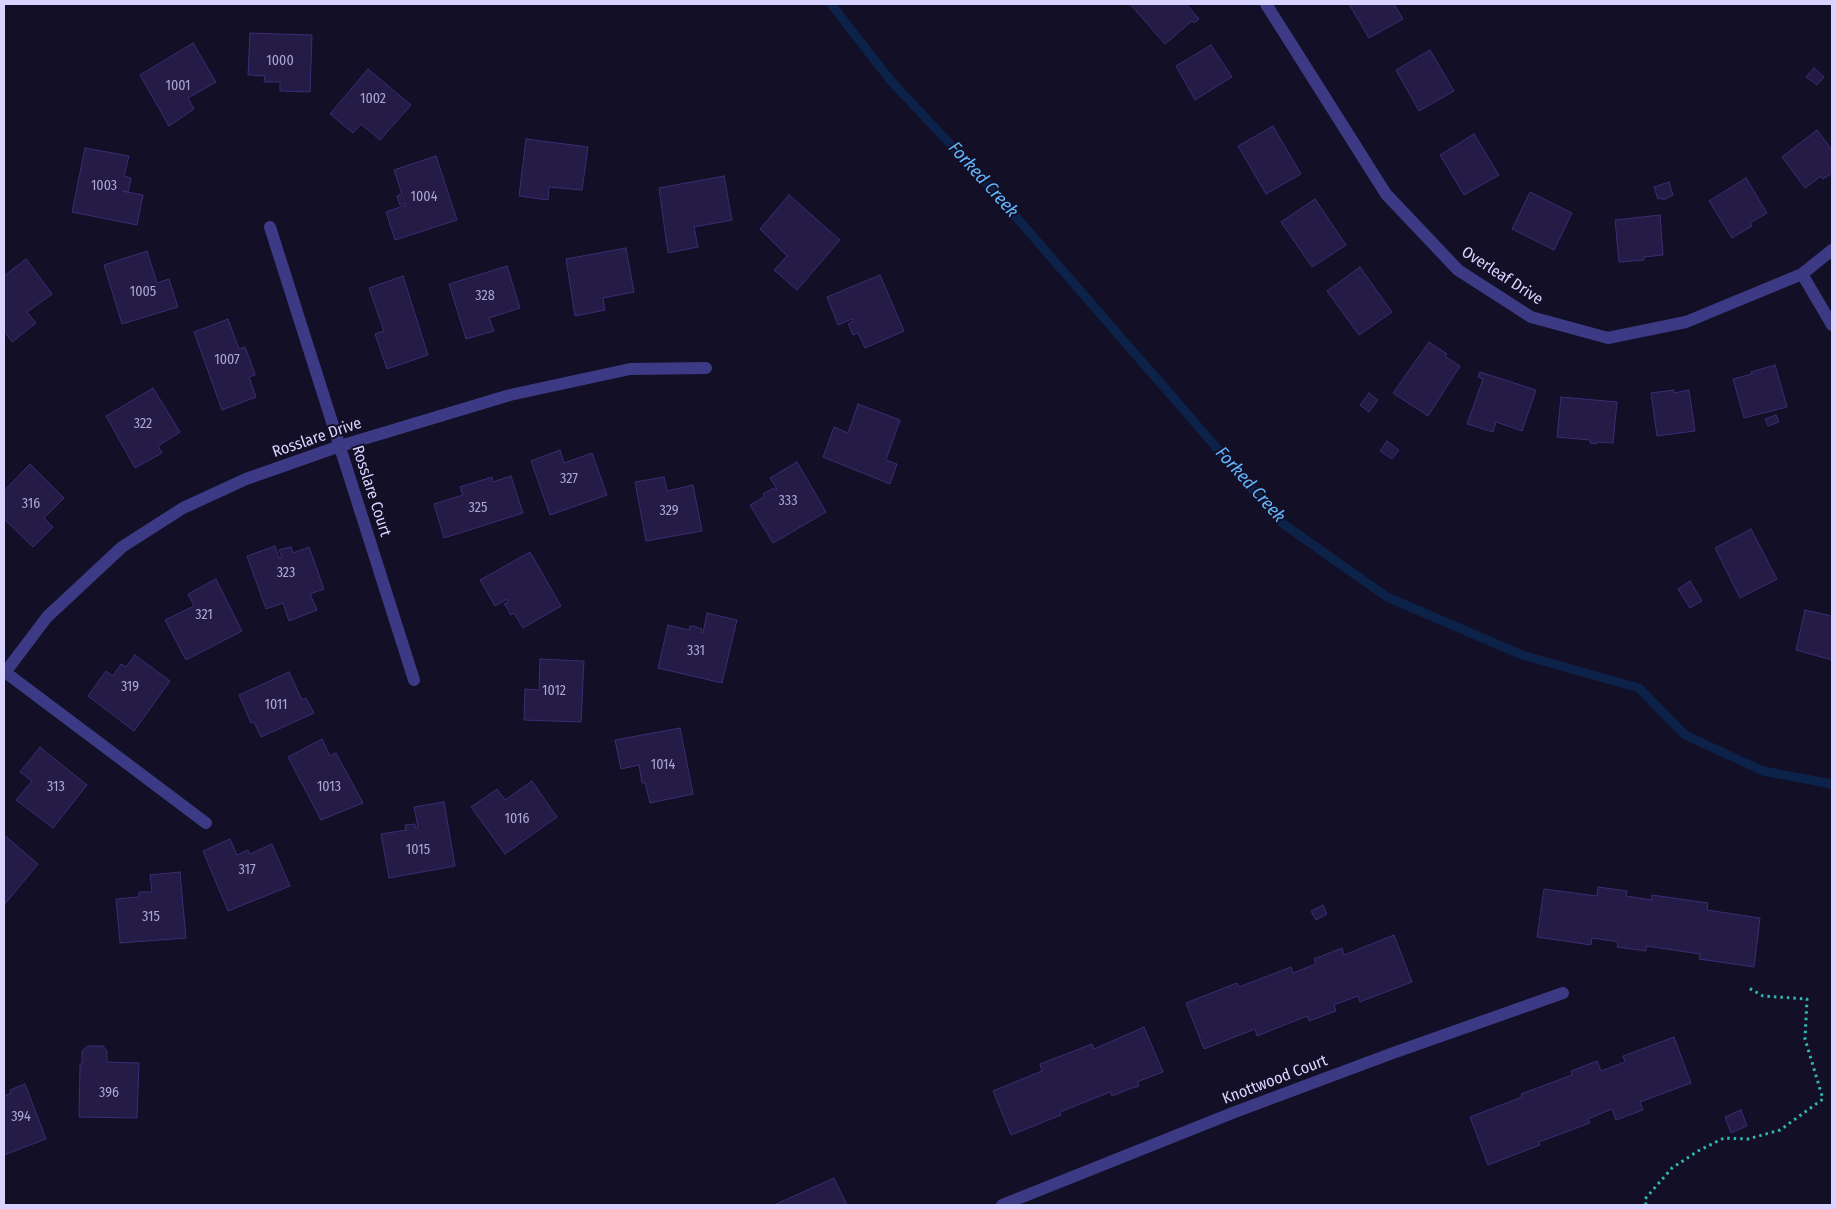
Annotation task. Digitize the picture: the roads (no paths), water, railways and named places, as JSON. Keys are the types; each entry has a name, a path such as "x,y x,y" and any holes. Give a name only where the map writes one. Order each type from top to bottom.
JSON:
{"street":[{"name":"Overleaf Drive","path":"1266,4 1386,194 1458,270 1531,317 1608,338 1686,322 1802,274 1832,250"},
{"name":"Rosslare Court","path":"270,227 414,680"},
{"path":"1802,274 1832,325"},
{"name":"Rosslare Drive","path":"4,673 47,617 122,547 192,504 246,480 340,446 510,395 630,369 706,368"},
{"path":"4,673 206,823"},
{"name":"Knottwood Court","path":"1002,1205 1244,1109 1393,1053 1563,993"}],"waterway":[{"name":"Forked Creek","path":"831,4 891,81 984,180 1282,523 1387,597 1522,655 1639,688 1685,735 1763,771 1832,784"}]}
